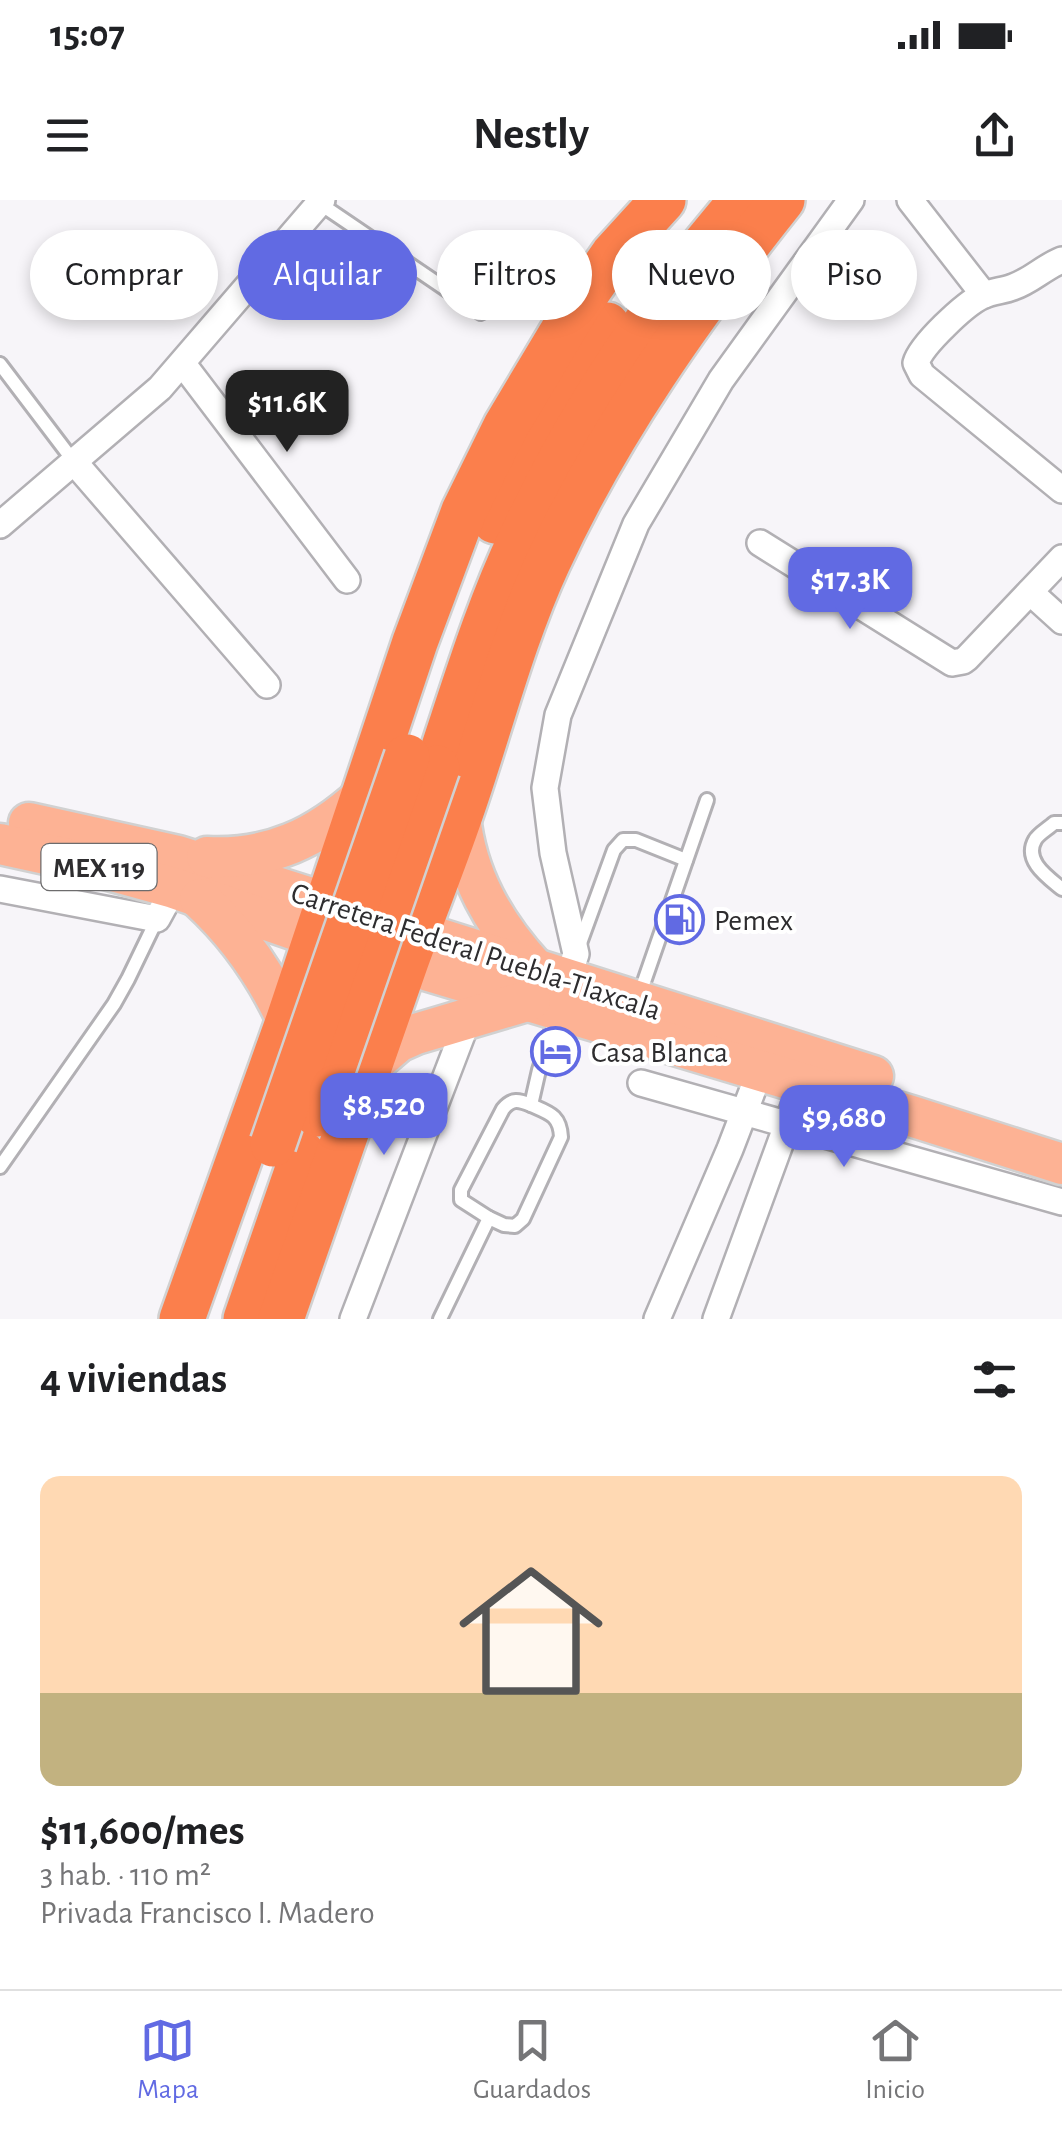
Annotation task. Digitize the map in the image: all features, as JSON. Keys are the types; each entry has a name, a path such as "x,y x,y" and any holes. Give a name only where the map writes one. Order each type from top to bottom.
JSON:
{"highway":[{"path":"182,1319 464,512 490,457 579,304 613,256 664,200"},
{"path":"214,1319 288,1149 422,763 468,584 499,512 572,378 646,268 701,200"},
{"path":"422,763 521,538 563,456 662,298 742,200"},
{"path":"282,1319 460,816 529,607 549,560 594,472 664,355 782,200"},
{"path":"358,812 358,842 390,868 414,870 444,860"},
{"path":"290,1013 314,1001 346,1010 360,1018 376,1051"},
{"path":"246,1319 288,1149"}],"main road":[{"path":"290,1013 221,918 176,890 221,858 281,848 358,812"},
{"path":"376,1051 468,1019 553,982 512,945 497,923 473,874 463,845 460,816"},
{"name":"Carretera Federal Puebla-Tlaxcala","path":"0,818 80,832 176,890"},
{"name":"Carretera Federal Puebla-Tlaxcala","path":"0,844 74,860 176,890 322,920 553,982 760,1071 912,1116 1034,1168"},
{"name":"Carretera Federal Puebla-Tlaxcala","path":"633,1016 1062,1135"}],"street":[{"path":"553,982 553,853 545,788 558,715 636,524 721,380 852,200"},
{"path":"910,200 984,295"},
{"path":"0,525 135,411 183,364 319,201"},
{"path":"1062,260 1015,287 984,295 970,304 921,351 916,363 918,370 1062,490"},
{"path":"183,364 347,580"},
{"path":"75,463 267,685"},
{"path":"760,542 952,662 967,658 1062,558"},
{"path":"1030,592 1062,621"},
{"path":"0,889 176,890"},
{"path":"352,1319 468,1019"},
{"path":"657,1319 760,1071"},
{"path":"641,1083 896,1156 1034,1168 1062,1202"},
{"path":"716,1319 802,1084"},
{"path":"896,1156 912,1116"}],"lane":[{"path":"319,201 437,283"},
{"path":"0,364 75,463"},
{"path":"633,1016 707,800"},
{"path":"1062,823 1054,823 1034,841 1032,856 1062,889"},
{"path":"531,1104 553,982 618,844 636,840 686,860"},
{"path":"0,1166 114,1004 176,890"},
{"path":"516,1100 531,1104 552,1114 560,1124 561,1137 523,1219 516,1226 504,1226 461,1200 461,1190 503,1109 516,1100"},
{"path":"440,1319 489,1218"}],"place":[{"name":"Pemex","path":"679,920"},
{"name":"Casa Blanca","path":"556,1052"}]}
